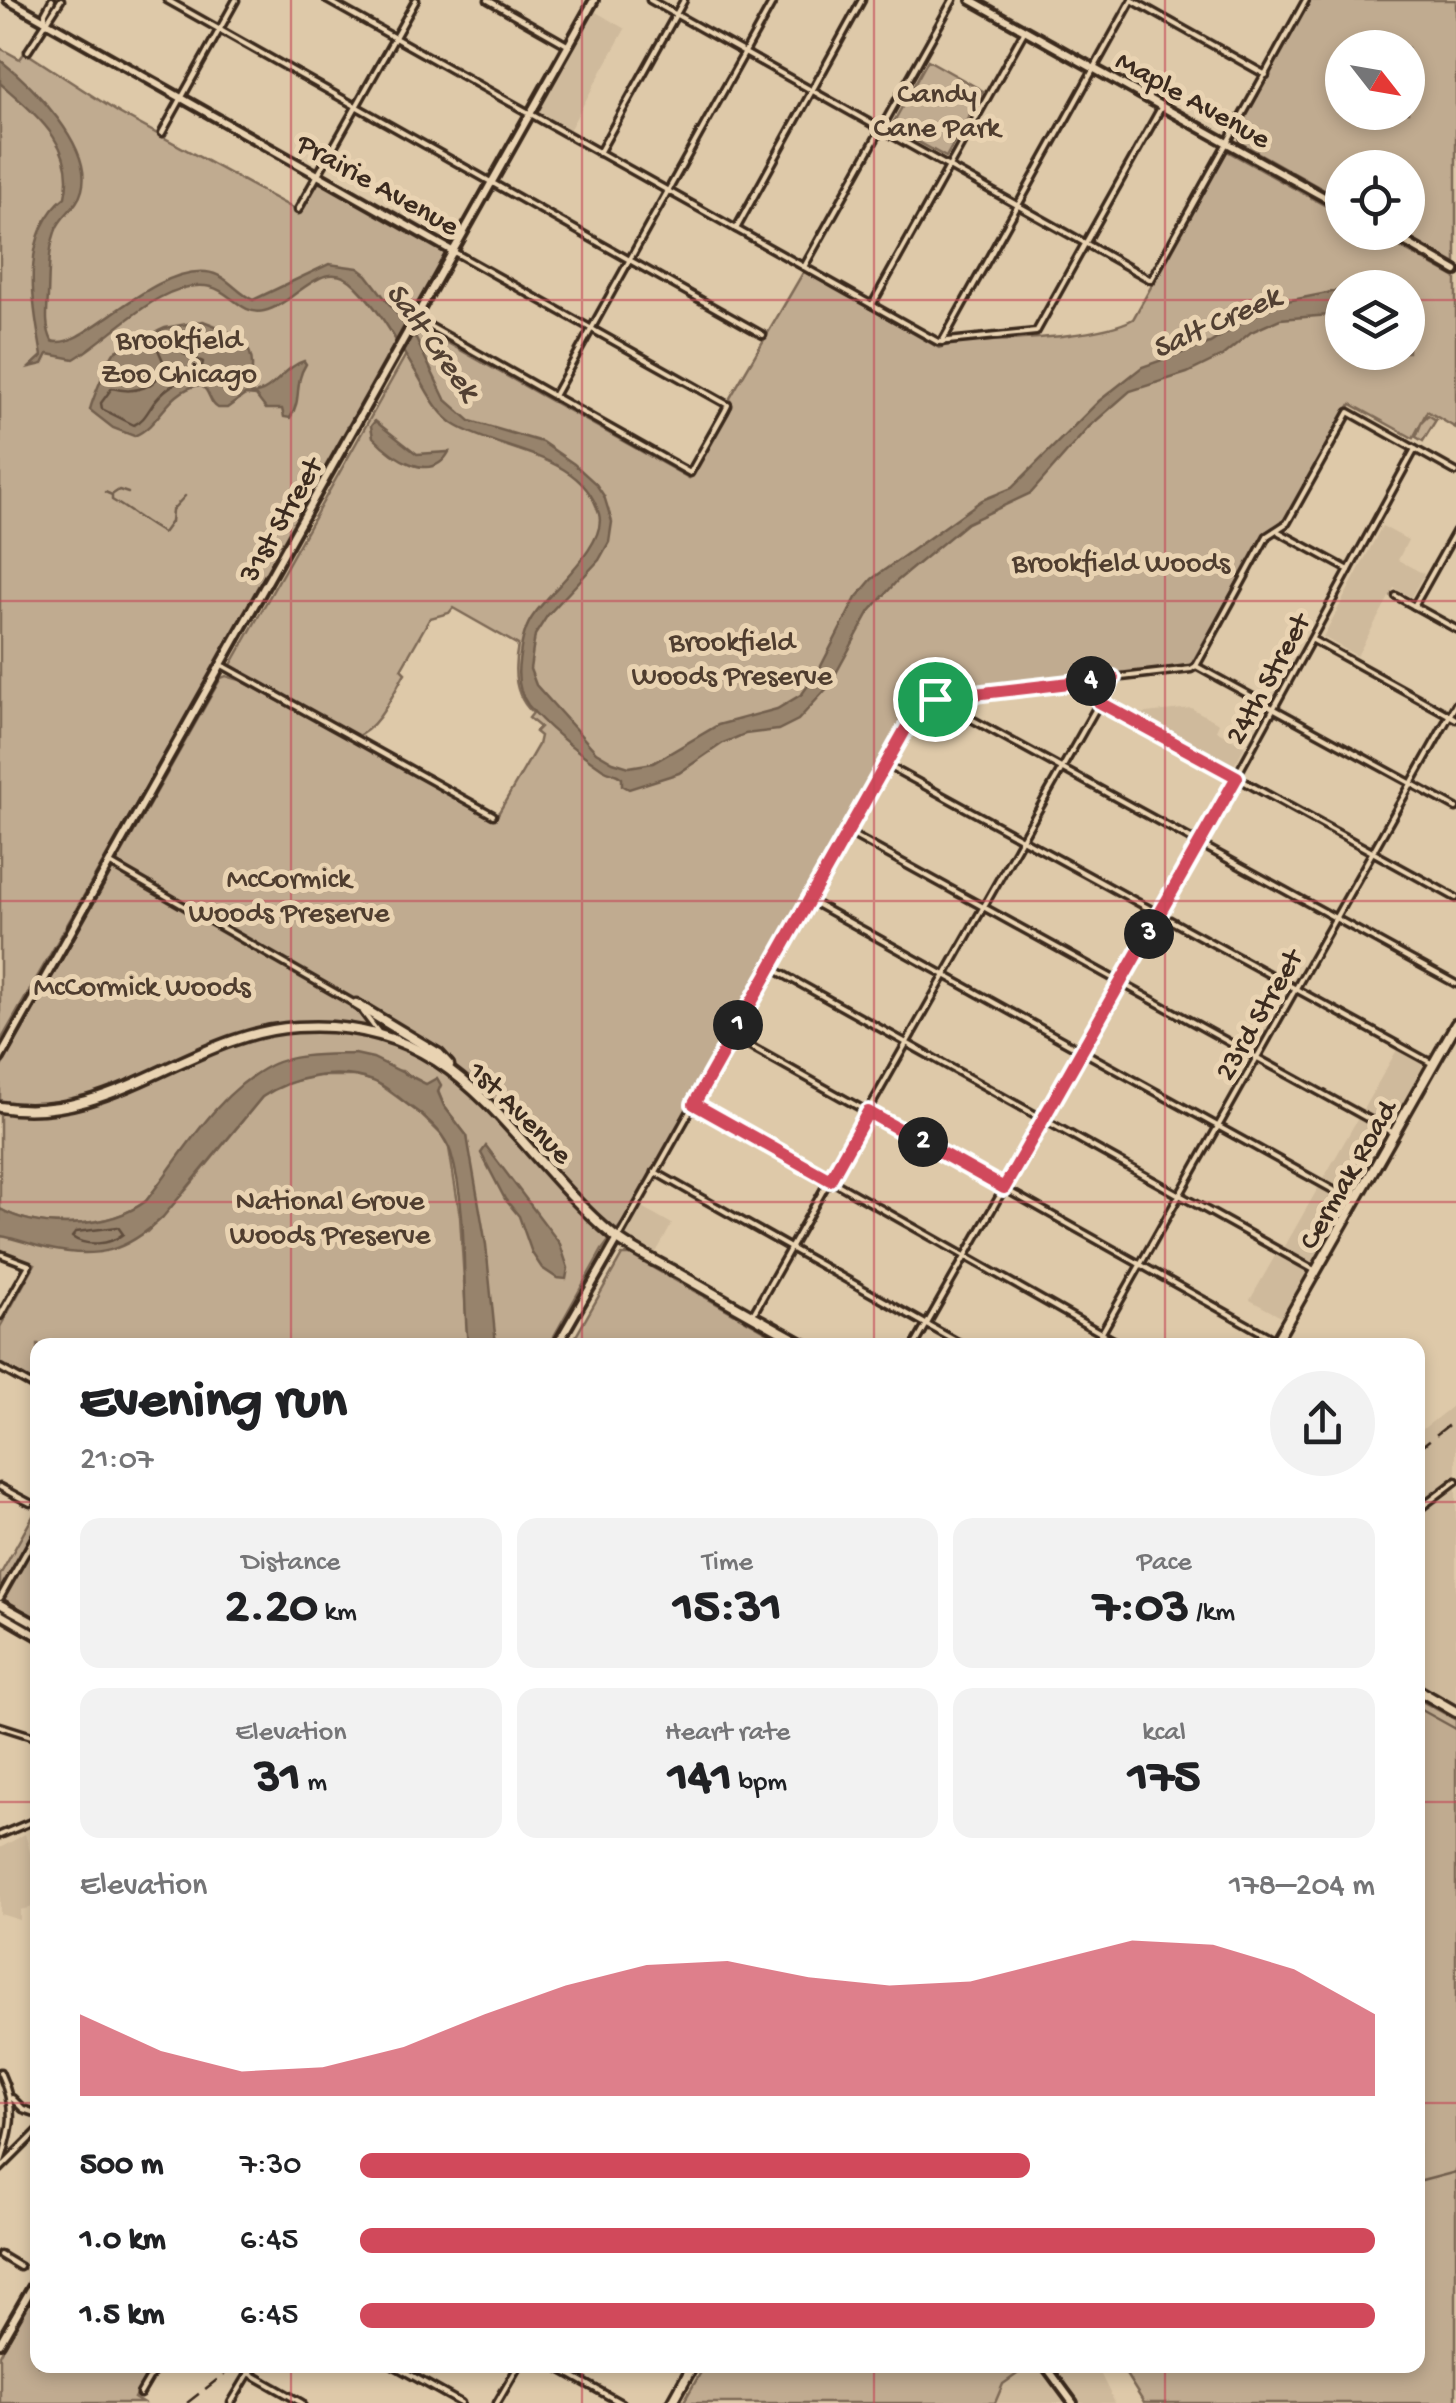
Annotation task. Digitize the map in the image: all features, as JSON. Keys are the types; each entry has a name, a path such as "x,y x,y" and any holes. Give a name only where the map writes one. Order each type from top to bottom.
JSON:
{"main road":[{"name":"Prairie Avenue","path":"8,0 454,252"},
{"name":"31st Street","path":"0,1058 594,0"},
{"name":"Maple Avenue","path":"971,0 1325,197"},
{"path":"1419,250 1456,271"},
{"path":"356,1004 440,1054 458,1076"},
{"name":"Cermak Road","path":"1279,1338 1456,1024"},
{"name":"1st Avenue","path":"0,1107 56,1108 91,1101 223,1042 273,1029 332,1027 381,1036 422,1052 458,1076 493,1106 579,1202 618,1239 793,1338"},
{"path":"561,1338 618,1239"},
{"path":"0,1601 30,1620"},
{"path":"0,1614 30,1631"},
{"path":"1425,1694 1456,1712"},
{"path":"0,2343 30,2290"},
{"path":"672,2403 689,2373"},
{"path":"1051,2373 1073,2403"}],"street":[{"path":"28,51 52,0"},
{"path":"45,21 52,17 61,0"},
{"path":"167,0 764,335"},
{"path":"162,133 236,0"},
{"path":"327,0 942,342 1036,332 1162,106"},
{"path":"298,210 416,0"},
{"path":"488,0 568,46"},
{"path":"650,0 1151,280 1305,3 1292,0"},
{"path":"599,153 684,0"},
{"path":"415,323 554,396 774,0"},
{"path":"736,229 862,0"},
{"path":"804,267 953,0"},
{"path":"942,342 1132,0 1266,75"},
{"path":"872,305 1025,30"},
{"name":"Prairie Avenue","path":"454,252 728,406 690,473 554,396"},
{"path":"618,1239 922,700 1196,666 1267,536 1287,523 1349,412 1456,472"},
{"name":"24th Street","path":"919,1338 1200,844 1415,449"},
{"path":"1277,530 1350,570"},
{"path":"1414,606 1456,531"},
{"path":"1396,596 1456,629"},
{"path":"1312,640 1456,719"},
{"path":"222,666 492,814"},
{"path":"1196,666 1456,808"},
{"path":"752,1316 1113,678"},
{"path":"935,699 1456,984"},
{"path":"1099,702 1456,898"},
{"name":"23rd Street","path":"1098,1338 1456,704"},
{"path":"885,764 1433,1064"},
{"path":"847,832 1394,1134"},
{"path":"109,863 356,1004 381,1036"},
{"path":"809,900 1355,1202"},
{"path":"770,967 1316,1272"},
{"path":"732,1036 1267,1338"},
{"path":"694,1104 1110,1338"},
{"path":"655,1172 951,1338"},
{"path":"0,1254 29,1265 0,1316"},
{"path":"0,1368 30,1385"},
{"path":"1425,1504 1456,1480"},
{"path":"0,1487 30,1503"},
{"path":"0,1601 30,1547"},
{"path":"0,1726 30,1735"},
{"path":"1,1836 30,1823"},
{"path":"0,2072 12,2098 30,2112"},
{"path":"0,2167 12,2116 12,2098"},
{"path":"0,2167 30,2139"},
{"path":"0,2255 20,2266"},
{"path":"140,2394 152,2373"},
{"path":"231,2403 249,2373 302,2403"},
{"path":"408,2373 461,2403"},
{"path":"497,2403 514,2373"},
{"path":"567,2373 620,2403"}],"shaded area":[{"path":"591,9 625,29 566,136 531,117"},
{"path":"1382,526 1408,540 1398,560 1424,574 1411,597 1394,588 1357,656 1323,637"},
{"path":"1191,708 1219,723 1216,730 1245,746 1233,767 1137,714"},
{"path":"1398,1048 1423,1063 1424,1069 1281,1317 1250,1300"},
{"path":"638,1205 672,1224 653,1258 619,1239"},
{"path":"1456,1403 1456,1704 1425,1687 1425,1427"},
{"path":"25,1834 30,1852 30,1908 20,1910 20,1920 0,1914 0,1848"},
{"path":"1019,2373 1044,2373 1067,2403 995,2403 1003,2384"},
{"path":"1056,2373 1100,2373 1115,2403 1078,2403"}],"green space":[{"path":"1310,0 1456,0 1456,264 1425,247 1425,150 1325,150 1325,190 1239,142 1241,126"},
{"name":"Brookfield Zoo Chicago","path":"0,48 20,59 25,52 119,113 300,212 318,183 323,183 448,254 413,316 391,332 396,341 388,362 0,1042 0,83 6,87 15,74 0,60"},
{"name":"Candy Cane Park","path":"928,60 983,91 946,157 891,127"},
{"name":"Brookfield Woods Preserve","path":"1227,151 1325,206 1325,250 1405,250 1456,278 1456,428 1427,411 1413,438 1351,404 1285,519 1263,536 1191,665 920,698 623,1222 602,1250 553,1338 495,1338 467,1136 444,1106 438,1091 402,1071 274,1064 224,1101 146,1201 131,1210 94,1222 54,1224 0,1209 0,1069 221,678 240,680 495,819 538,745 540,736 535,732 540,727 529,718 533,713 516,682 518,645 453,608 430,618 401,669 405,673 384,710 364,733 355,737 231,665 421,328 689,478 732,407 730,398 804,271 939,348 953,343 1097,331 1133,319"},
{"path":"1428,415 1436,420 1423,441 1416,437"},
{"name":"National Grove Woods Preserve","path":"319,1076 356,1076 375,1081 441,1134 449,1148 460,1216 468,1338 30,1338 30,1380 0,1363 0,1327 35,1264 0,1251 0,1236 147,1232 262,1097 281,1084"},
{"path":"622,1255 630,1255 778,1338 575,1338"},
{"path":"30,1521 30,1618 0,1601 0,1575"},
{"path":"1425,1703 1456,1720 1456,2403 1144,2403 1125,2373 1425,2373"},
{"path":"30,2300 30,2373 148,2373 134,2398 142,2403 0,2403 0,2355"},
{"path":"700,2373 1019,2373 1003,2384 995,2403 683,2403"}],"water":[{"name":"Salt Creek","path":"0,60 58,118 79,155 83,173 80,196 57,227 52,243 47,313 52,341 80,335 162,282 184,274 213,273 253,300 329,264 358,268 416,339 445,399 470,421 542,442 596,484 612,522 609,542 599,560 547,616 535,635 530,669 536,685 596,752 629,767 653,763 718,725 777,709 802,694 856,598 872,579 982,500 1012,488 1099,401 1142,367 1210,343 1260,311 1287,301 1325,293 1325,315 1280,319 1251,332 1222,356 1187,373 1130,391 1089,427 1031,493 967,523 897,581 870,611 829,686 798,720 778,730 745,734 723,743 679,773 629,789 622,785 622,778 593,762 545,723 525,700 519,679 528,624 586,554 599,527 599,514 590,494 559,467 449,421 379,314 344,277 321,277 276,307 256,312 211,287 175,291 139,311 74,359 48,354 43,364 30,367 42,356 33,293 35,250 50,212 65,197 67,178 65,162 50,132 0,83"},
{"path":"203,321 228,331 245,344 252,362 248,388 252,394 266,389 304,361 290,418 284,417 282,409 266,409 256,396 245,395 227,408 218,408 199,385 179,394 134,436 113,428 90,410 114,352 165,328"},
{"path":"375,421 417,454 449,452 432,466 411,464 373,437 371,426"},
{"path":"355,1054 373,1058 426,1084 437,1078 444,1106 467,1136 486,1245 495,1338 467,1338 460,1200 448,1146 417,1111 383,1086 359,1077 301,1079 262,1097 163,1217 123,1245 96,1253 64,1252 0,1236 0,1209 54,1224 94,1222 131,1210 146,1201 202,1126 234,1091 271,1065 312,1055"},
{"path":"486,1146 560,1244 568,1268 566,1279 542,1268 532,1253 519,1216 505,1199 481,1153"}],"waterway":[{"path":"113,494 119,490 128,493"},
{"path":"105,492 163,533 171,522 172,510 185,496"},
{"path":"1425,1712 1456,1729"},
{"path":"1425,2180 1456,2172"}],"railway":[{"path":"1425,1443 1456,1419"},
{"path":"187,2403 226,2373"}],"route":[{"path":"1113,678 1099,702 1237,777 1004,1188 868,1112 830,1180 694,1104 922,700 935,699 1113,678"}],"park label":[{"name":"Brookfield Woods","path":"1121,561"},
{"name":"McCormick Woods Preserve","path":"289,894"},
{"name":"McCormick Woods","path":"142,985"}]}
